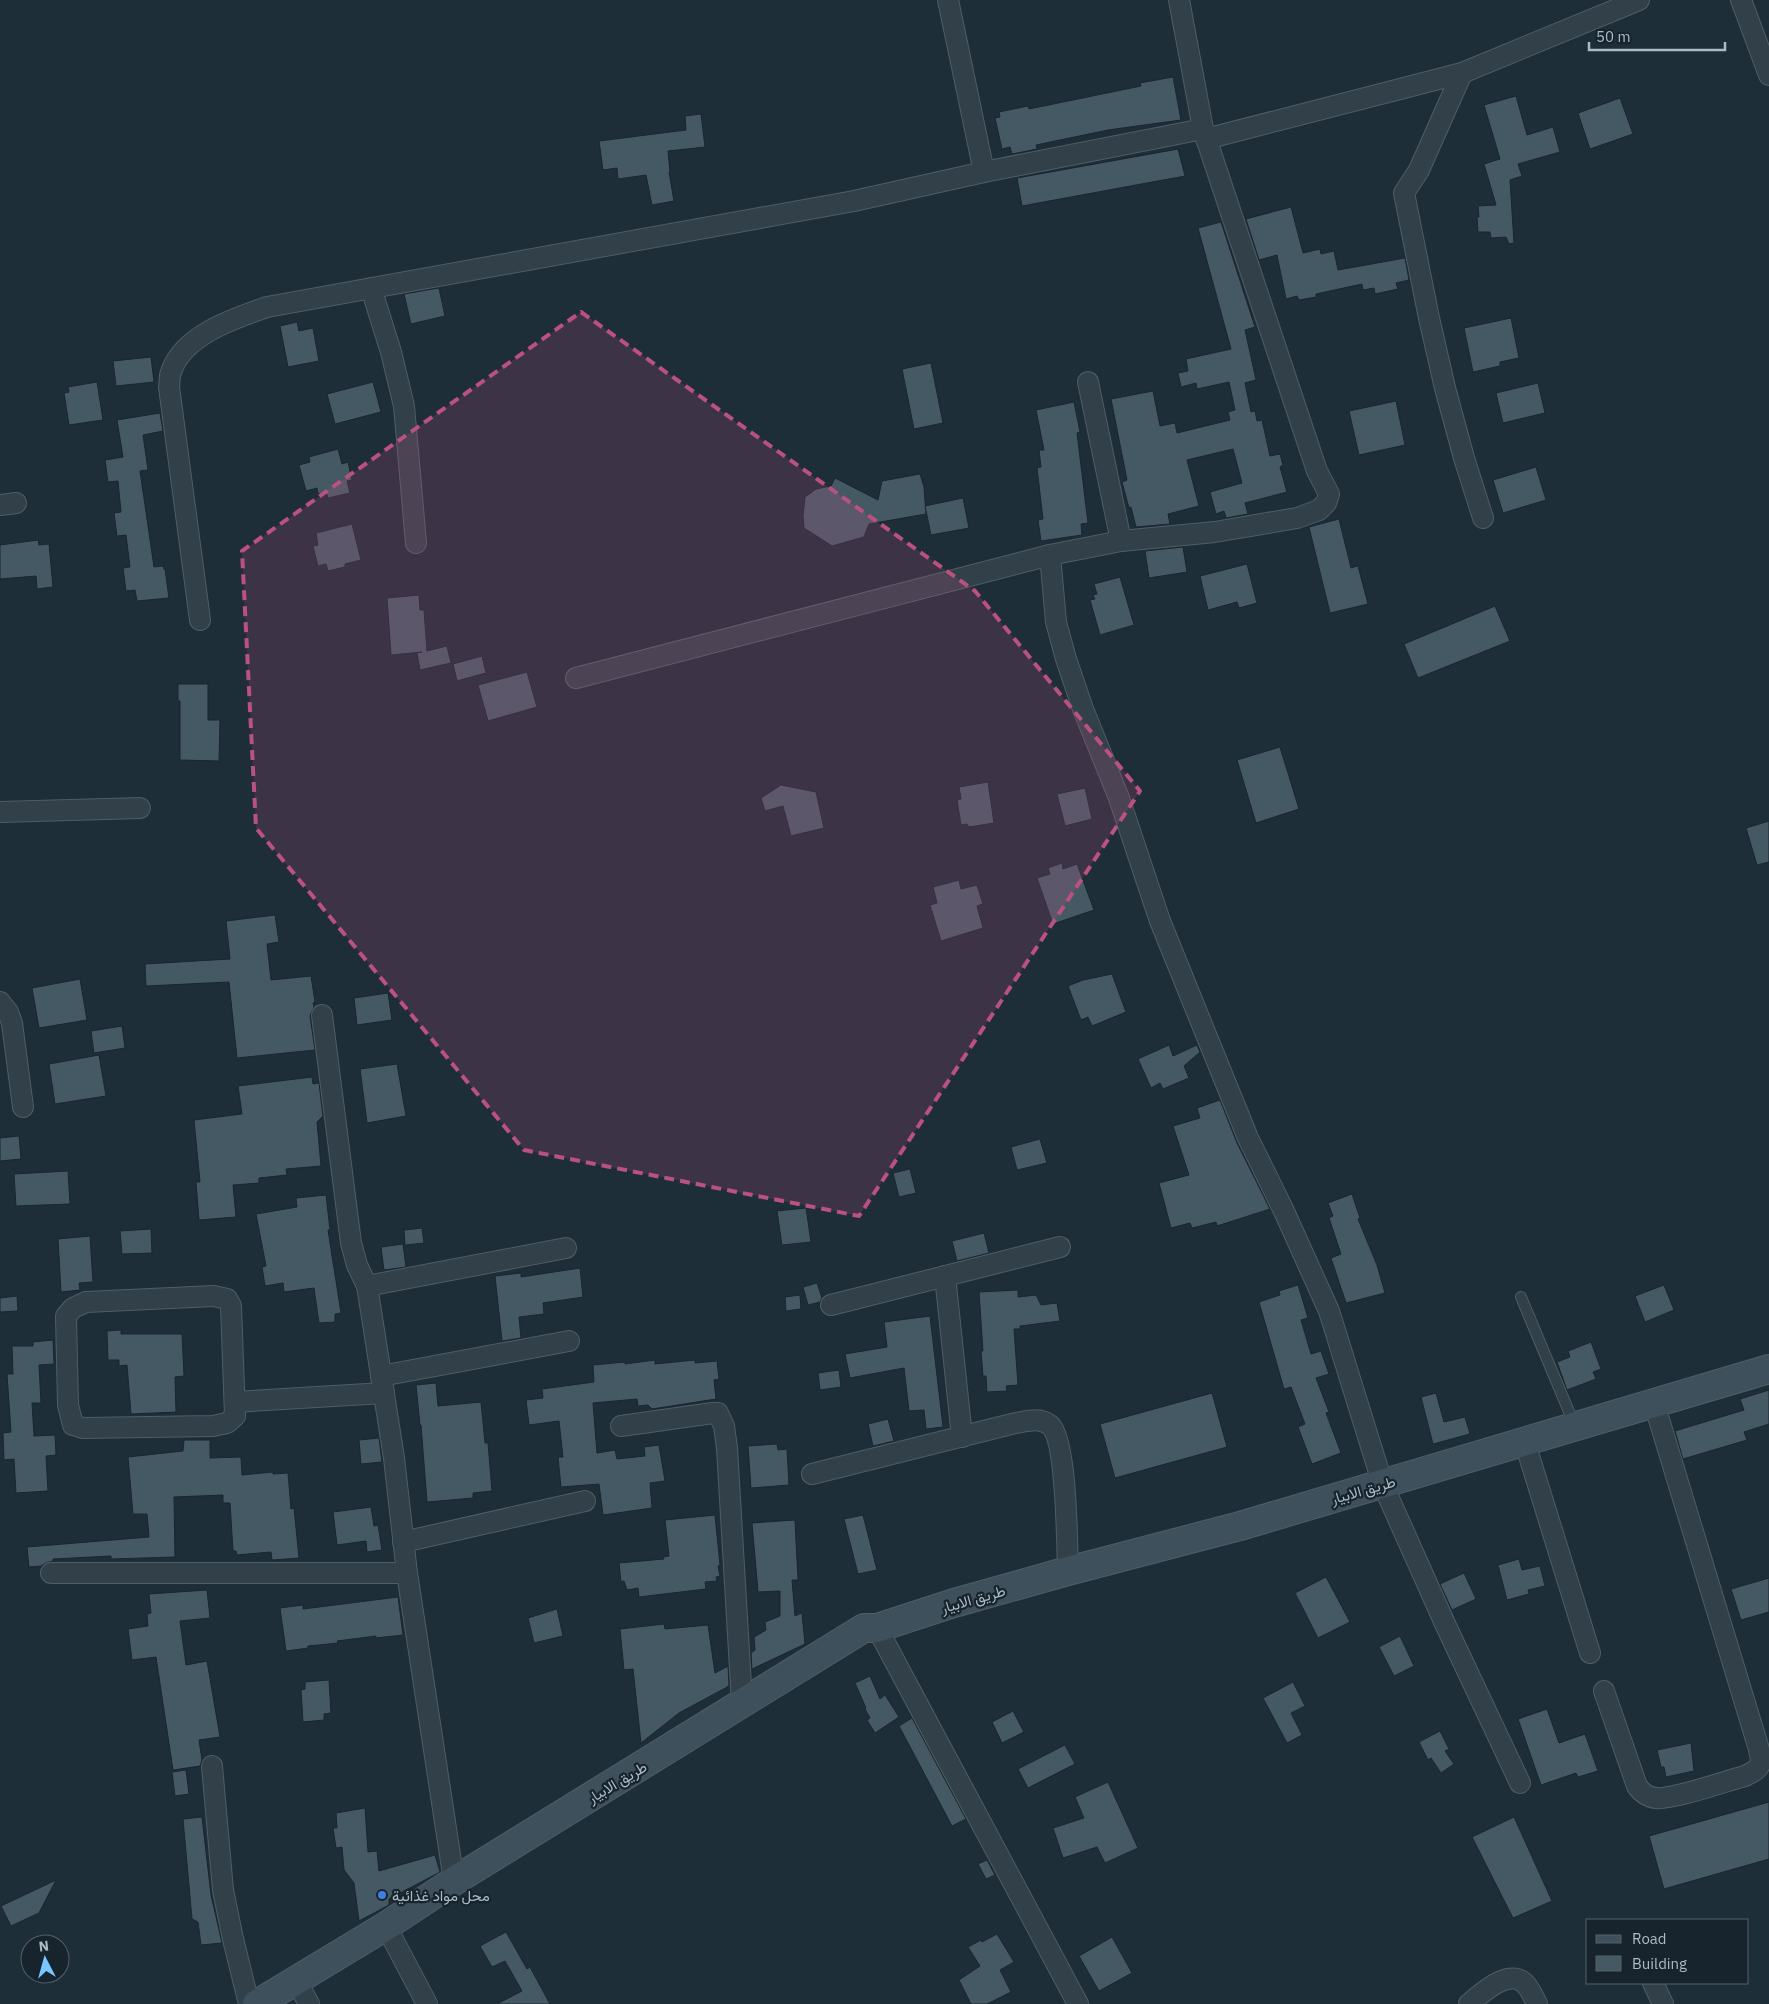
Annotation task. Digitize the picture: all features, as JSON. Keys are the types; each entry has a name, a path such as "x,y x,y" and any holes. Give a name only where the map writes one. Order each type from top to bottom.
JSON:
{"main road":[{"name":"طريق الابيار","path":"257,2004 386,1926 454,1881 864,1628 877,1628 954,1603 1240,1526 1769,1370"}],"street":[{"path":"948,0 984,172"},
{"path":"576,678 1050,555 1120,541 1215,532 1297,518 1319,510 1326,503 1328,494 1317,471 1205,134 1179,0"},
{"path":"200,620 169,387 171,372 182,353 200,337 239,316 267,307 854,201 984,172 1205,134 1462,73 1639,0"},
{"path":"1741,0 1769,74"},
{"path":"1462,73 1419,170 1404,193 1445,388 1483,518"},
{"path":"371,288 392,352 404,406 416,543"},
{"path":"1088,382 1120,541"},
{"path":"1050,555 1056,622 1083,709 1118,798 1160,921 1248,1138 1280,1201 1329,1311 1383,1485 1450,1635 1520,1783"},
{"path":"0,812 140,808"},
{"path":"0,1002 8,1012 12,1023 23,1107"},
{"path":"322,1015 351,1243 357,1265 367,1286 394,1458 407,1573 454,1881"},
{"path":"831,1304 1060,1247"},
{"path":"367,1286 566,1248"},
{"path":"945,1276 962,1437"},
{"path":"222,1296 232,1306 235,1402 235,1416 227,1424 213,1426 83,1428 74,1425 68,1405 66,1316 73,1308 86,1302 222,1296"},
{"path":"235,1402 382,1385 569,1341"},
{"path":"1604,1691 1637,1786 1647,1796 1663,1798 1736,1779 1756,1771 1760,1765 1761,1756 1654,1403"},
{"path":"621,1426 713,1413 718,1414 722,1420 727,1448 742,1702"},
{"path":"812,1474 1032,1420 1045,1422 1051,1426 1059,1444 1064,1486 1068,1571"},
{"path":"1525,1443 1590,1653"},
{"path":"403,1542 585,1501"},
{"path":"51,1573 407,1573"},
{"path":"877,1628 1078,2004"},
{"path":"212,1766 223,1890 249,2004"},
{"path":"386,1926 427,2004"},
{"path":"1469,2004 1492,1984 1507,1979 1519,1980 1527,1985 1537,2004"},
{"path":"296,1980 309,2004"},
{"path":"1653,1984 1663,2004"}],"lane":[{"path":"1522,1297 1575,1428"}],"highlighted area":[{"path":"581,312 975,591 1140,791 859,1216 524,1150 256,828 242,551"}],"building":[{"path":"1173,77 1181,120 1108,130 1036,145 1037,149 1012,154 1010,147 1002,149 995,118 1000,117 999,112 1028,106 1029,109 1141,86 1140,83"},
{"path":"1516,96 1527,135 1553,127 1560,152 1518,164 1522,176 1510,180 1514,243 1509,244 1506,237 1491,238 1490,232 1478,232 1477,217 1479,217 1478,206 1496,205 1484,164 1500,159 1484,105"},
{"path":"1620,98 1633,134 1590,149 1578,113"},
{"path":"701,114 705,147 668,151 669,172 674,201 652,205 646,175 618,179 617,168 603,170 599,141 686,130 685,116"},
{"path":"1178,149 1185,176 1022,206 1017,178"},
{"path":"1291,207 1303,253 1320,249 1321,254 1334,251 1338,270 1405,258 1409,280 1396,283 1398,289 1375,294 1374,288 1363,290 1362,284 1316,294 1316,297 1299,300 1297,296 1286,299 1277,255 1259,260 1246,219"},
{"path":"1221,222 1255,327 1245,330 1256,380 1245,383 1251,412 1255,411 1257,421 1262,420 1270,456 1280,454 1283,465 1280,467 1287,492 1245,503 1248,514 1226,518 1224,511 1216,514 1210,492 1242,483 1233,449 1187,460 1199,506 1168,514 1170,524 1136,527 1122,482 1127,480 1111,399 1153,391 1160,426 1175,423 1177,433 1230,420 1228,412 1235,410 1229,382 1197,389 1196,383 1181,387 1178,373 1188,371 1186,359 1231,349 1198,228"},
{"path":"439,288 445,316 411,324 404,294"},
{"path":"1511,318 1519,358 1500,362 1500,366 1473,372 1464,328"},
{"path":"297,322 299,331 313,328 319,361 288,367 280,326"},
{"path":"151,357 154,382 116,386 113,361"},
{"path":"931,363 943,423 914,429 902,369"},
{"path":"97,382 103,420 69,425 64,393 69,392 68,387"},
{"path":"373,382 381,412 335,424 327,394"},
{"path":"1538,383 1545,413 1503,423 1496,393"},
{"path":"1396,401 1405,445 1359,455 1349,411"},
{"path":"1074,402 1080,432 1077,433 1088,523 1081,524 1082,535 1041,541 1038,520 1043,519 1037,468 1041,467 1039,450 1044,450 1036,410"},
{"path":"160,413 163,431 143,435 148,470 140,471 154,567 163,566 165,569 169,598 137,601 135,590 126,591 123,568 130,567 126,535 117,536 114,513 121,512 118,481 108,482 105,460 123,457 117,420"},
{"path":"338,449 342,464 348,462 352,480 347,481 350,493 328,498 326,492 318,494 317,488 306,491 299,465 310,462 309,457"},
{"path":"1536,467 1546,500 1503,513 1493,480"},
{"path":"920,474 924,487 926,514 869,524 864,537 832,546 804,528 805,497 816,489 831,486 835,478 878,500 882,481"},
{"path":"963,498 969,528 931,535 925,506"},
{"path":"1339,519 1351,568 1358,566 1368,604 1330,613 1309,527"},
{"path":"352,524 361,560 345,564 345,567 328,571 326,564 318,566 313,546 318,545 316,533"},
{"path":"38,540 39,545 49,544 53,587 37,589 36,576 0,579 0,545"},
{"path":"1183,547 1187,572 1149,578 1145,551"},
{"path":"1247,564 1257,603 1239,608 1237,602 1208,610 1200,576"},
{"path":"1120,577 1134,625 1100,635 1090,600 1095,599 1093,595 1097,594 1094,584"},
{"path":"419,595 420,610 424,610 427,651 447,646 451,663 420,670 417,653 422,652 391,655 387,598"},
{"path":"1495,606 1510,641 1418,678 1404,644"},
{"path":"482,656 486,673 457,681 453,664"},
{"path":"527,672 537,707 488,721 478,685"},
{"path":"178,684 208,684 208,720 220,720 219,761 180,760 180,701 178,701"},
{"path":"1280,747 1299,809 1256,823 1237,760"},
{"path":"988,782 994,823 969,827 967,824 961,825 957,800 961,799 959,787"},
{"path":"781,785 816,792 824,828 791,836 783,806 765,811 761,798"},
{"path":"1085,788 1092,819 1065,826 1057,794"},
{"path":"1769,821 1769,862 1757,865 1746,828"},
{"path":"1062,863 1063,869 1077,864 1094,910 1053,924 1037,878 1050,874 1048,868"},
{"path":"959,880 961,889 977,885 983,904 977,906 983,928 941,941 930,905 937,903 933,887"},
{"path":"275,915 279,942 267,944 271,980 311,976 315,1002 313,1003 314,1007 310,1016 315,1050 237,1058 229,982 146,986 145,964 230,959 226,921"},
{"path":"1112,974 1126,1012 1092,1026 1088,1017 1081,1020 1068,986 1083,980"},
{"path":"80,979 87,1020 39,1028 32,988"},
{"path":"388,993 392,1020 357,1025 354,998"},
{"path":"122,1026 125,1048 94,1053 91,1031"},
{"path":"1169,1045 1173,1056 1197,1045 1200,1052 1184,1066 1189,1078 1163,1089 1160,1083 1151,1088 1138,1059"},
{"path":"99,1055 106,1096 55,1104 49,1064"},
{"path":"397,1064 406,1116 367,1123 360,1069"},
{"path":"312,1077 313,1084 319,1083 323,1116 317,1122 321,1166 286,1169 287,1175 259,1178 259,1183 233,1185 236,1217 199,1220 196,1182 200,1182 194,1120 242,1114 238,1086"},
{"path":"1220,1100 1237,1143 1270,1209 1217,1226 1216,1222 1192,1228 1190,1223 1171,1228 1159,1183 1189,1175 1173,1126 1200,1118 1197,1108"},
{"path":"19,1136 21,1159 0,1161 0,1138"},
{"path":"1040,1139 1047,1163 1017,1170 1011,1147"},
{"path":"910,1169 916,1193 899,1197 893,1173"},
{"path":"68,1171 70,1204 16,1206 14,1174"},
{"path":"1352,1194 1360,1218 1358,1219 1377,1265 1385,1293 1346,1303 1331,1258 1341,1254 1329,1218 1333,1216 1328,1203"},
{"path":"326,1195 330,1230 328,1230 341,1313 335,1314 335,1322 319,1323 314,1288 284,1292 283,1283 265,1286 262,1267 266,1266 256,1214 297,1207 296,1198"},
{"path":"806,1208 811,1242 782,1245 777,1211"},
{"path":"422,1228 424,1243 405,1245 404,1230"},
{"path":"151,1229 152,1253 122,1254 120,1231"},
{"path":"984,1233 989,1253 957,1261 952,1241"},
{"path":"90,1236 93,1282 79,1283 80,1290 61,1292 58,1239"},
{"path":"403,1244 406,1267 384,1270 381,1247"},
{"path":"580,1268 583,1297 543,1303 544,1314 519,1317 521,1338 502,1341 495,1276 521,1273 521,1277"},
{"path":"817,1283 822,1298 820,1302 808,1305 803,1287"},
{"path":"1298,1285 1308,1318 1301,1320 1311,1354 1321,1351 1329,1374 1316,1378 1329,1412 1326,1413 1341,1453 1312,1464 1298,1427 1305,1424 1291,1387 1284,1389 1259,1302 1280,1295 1279,1291"},
{"path":"1664,1285 1674,1310 1645,1322 1635,1296"},
{"path":"1018,1290 1018,1297 1036,1295 1041,1305 1057,1303 1060,1321 1020,1326 1020,1329 1014,1329 1018,1385 1006,1386 1007,1391 987,1392 986,1376 983,1376 981,1351 983,1351 979,1292"},
{"path":"800,1295 801,1309 786,1311 785,1297"},
{"path":"17,1296 18,1311 0,1312 0,1298"},
{"path":"930,1316 943,1427 926,1429 924,1410 909,1411 904,1368 850,1378 845,1354 887,1347 884,1322"},
{"path":"121,1330 121,1334 182,1334 184,1376 175,1377 176,1412 131,1414 127,1365 119,1366 119,1360 108,1360 107,1331"},
{"path":"53,1340 54,1364 39,1365 41,1403 32,1403 34,1436 55,1435 56,1455 46,1456 48,1491 16,1493 14,1459 4,1460 3,1433 11,1432 7,1374 13,1374 12,1346 33,1346 33,1342"},
{"path":"1591,1342 1601,1369 1593,1372 1596,1379 1567,1390 1557,1362 1570,1357 1568,1351"},
{"path":"655,1360 655,1364 695,1360 695,1363 717,1361 719,1379 714,1380 716,1399 652,1409 648,1405 638,1406 637,1399 593,1403 597,1453 615,1450 617,1459 645,1456 644,1447 659,1445 665,1481 650,1483 652,1508 603,1515 599,1484 561,1487 558,1457 563,1457 559,1421 529,1425 526,1400 543,1398 542,1389 594,1382 593,1365 625,1362 625,1364"},
{"path":"839,1370 841,1387 820,1390 818,1373"},
{"path":"436,1383 438,1406 481,1402 485,1443 488,1443 492,1491 473,1493 473,1498 427,1502 416,1385"},
{"path":"1769,1390 1769,1424 1744,1432 1747,1440 1683,1459 1675,1431 1744,1410 1740,1399"},
{"path":"1212,1393 1227,1447 1115,1478 1100,1424"},
{"path":"1436,1393 1444,1422 1465,1417 1470,1434 1433,1444 1421,1397"},
{"path":"888,1419 894,1441 873,1446 868,1424"},
{"path":"379,1438 382,1462 361,1464 359,1440"},
{"path":"184,1440 210,1440 210,1458 241,1457 242,1475 273,1472 273,1474 288,1473 291,1509 294,1508 299,1558 272,1560 271,1552 237,1555 236,1551 233,1551 230,1503 223,1503 223,1495 174,1497 175,1557 111,1559 111,1556 53,1559 53,1561 41,1566 29,1567 27,1547 149,1537 147,1514 133,1514 128,1457 183,1451"},
{"path":"777,1444 778,1450 787,1449 789,1485 751,1488 748,1446"},
{"path":"371,1507 374,1526 378,1525 382,1550 367,1552 366,1541 337,1545 333,1512"},
{"path":"715,1515 720,1565 718,1566 720,1576 716,1577 717,1581 705,1582 706,1589 639,1597 638,1588 627,1590 624,1581 621,1582 619,1563 664,1559 663,1557 669,1556 665,1520"},
{"path":"863,1515 877,1570 858,1574 844,1519"},
{"path":"795,1520 798,1580 792,1580 795,1616 802,1613 805,1644 752,1669 751,1653 755,1650 754,1637 766,1630 765,1622 780,1616 780,1591 758,1592 752,1523"},
{"path":"1519,1559 1522,1570 1540,1566 1545,1586 1528,1590 1529,1594 1507,1600 1498,1565"},
{"path":"1464,1573 1476,1599 1452,1610 1440,1584"},
{"path":"1326,1577 1350,1622 1318,1638 1295,1593"},
{"path":"1769,1578 1769,1612 1741,1620 1731,1589"},
{"path":"207,1590 210,1618 180,1621 186,1665 207,1661 220,1737 199,1740 202,1760 200,1766 173,1770 156,1657 132,1660 128,1629 148,1626 147,1614 151,1613 149,1594"},
{"path":"398,1597 403,1635 337,1641 338,1643 308,1646 308,1648 286,1651 280,1608 303,1605 303,1609"},
{"path":"557,1609 563,1636 534,1643 528,1618"},
{"path":"664,1624 665,1629 708,1625 715,1673 728,1666 729,1686 679,1713 641,1743 633,1669 624,1670 620,1629"},
{"path":"1400,1636 1414,1666 1394,1676 1379,1647"},
{"path":"870,1676 880,1699 885,1695 899,1717 875,1733 867,1720 870,1718 855,1683"},
{"path":"329,1680 331,1713 324,1714 324,1720 303,1722 301,1690 305,1689 305,1682"},
{"path":"1293,1682 1305,1706 1291,1713 1302,1735 1287,1743 1263,1698"},
{"path":"1547,1709 1559,1743 1585,1734 1598,1771 1578,1777 1576,1773 1541,1785 1518,1719"},
{"path":"1013,1711 1024,1732 1002,1743 992,1722"},
{"path":"912,1718 966,1819 952,1826 899,1726"},
{"path":"1440,1731 1449,1749 1445,1751 1454,1764 1441,1773 1431,1758 1428,1760 1419,1742"},
{"path":"1691,1743 1694,1771 1666,1777 1664,1767 1661,1767 1657,1750"},
{"path":"1065,1745 1075,1764 1028,1788 1018,1769"},
{"path":"186,1770 189,1794 175,1796 172,1772"},
{"path":"1108,1782 1138,1848 1105,1863 1097,1847 1063,1858 1053,1828 1084,1818 1075,1797"},
{"path":"1769,1802 1769,1859 1664,1889 1649,1836"},
{"path":"365,1808 368,1852 377,1851 379,1871 435,1855 440,1872 389,1899 389,1905 359,1921 354,1883 344,1870 342,1847 336,1848 333,1828 337,1828 336,1813"},
{"path":"202,1817 211,1895 222,1943 201,1945 198,1922 192,1919 183,1819"},
{"path":"1514,1817 1552,1901 1513,1918 1472,1837"},
{"path":"987,1860 995,1875 986,1879 978,1864"},
{"path":"56,1880 39,1913 11,1926 1,1906"},
{"path":"506,1932 527,1969 530,1967 550,2004 497,2004 522,1991 505,1961 492,1967 480,1946"},
{"path":"997,1934 1014,1962 1000,1970 1011,1992 987,2004 971,2004 959,1980 980,1966 968,1947"},
{"path":"1112,1937 1132,1973 1099,1991 1079,1956"}],"place":[{"name":"محل مواد غذائية","path":"382,1895"}]}
